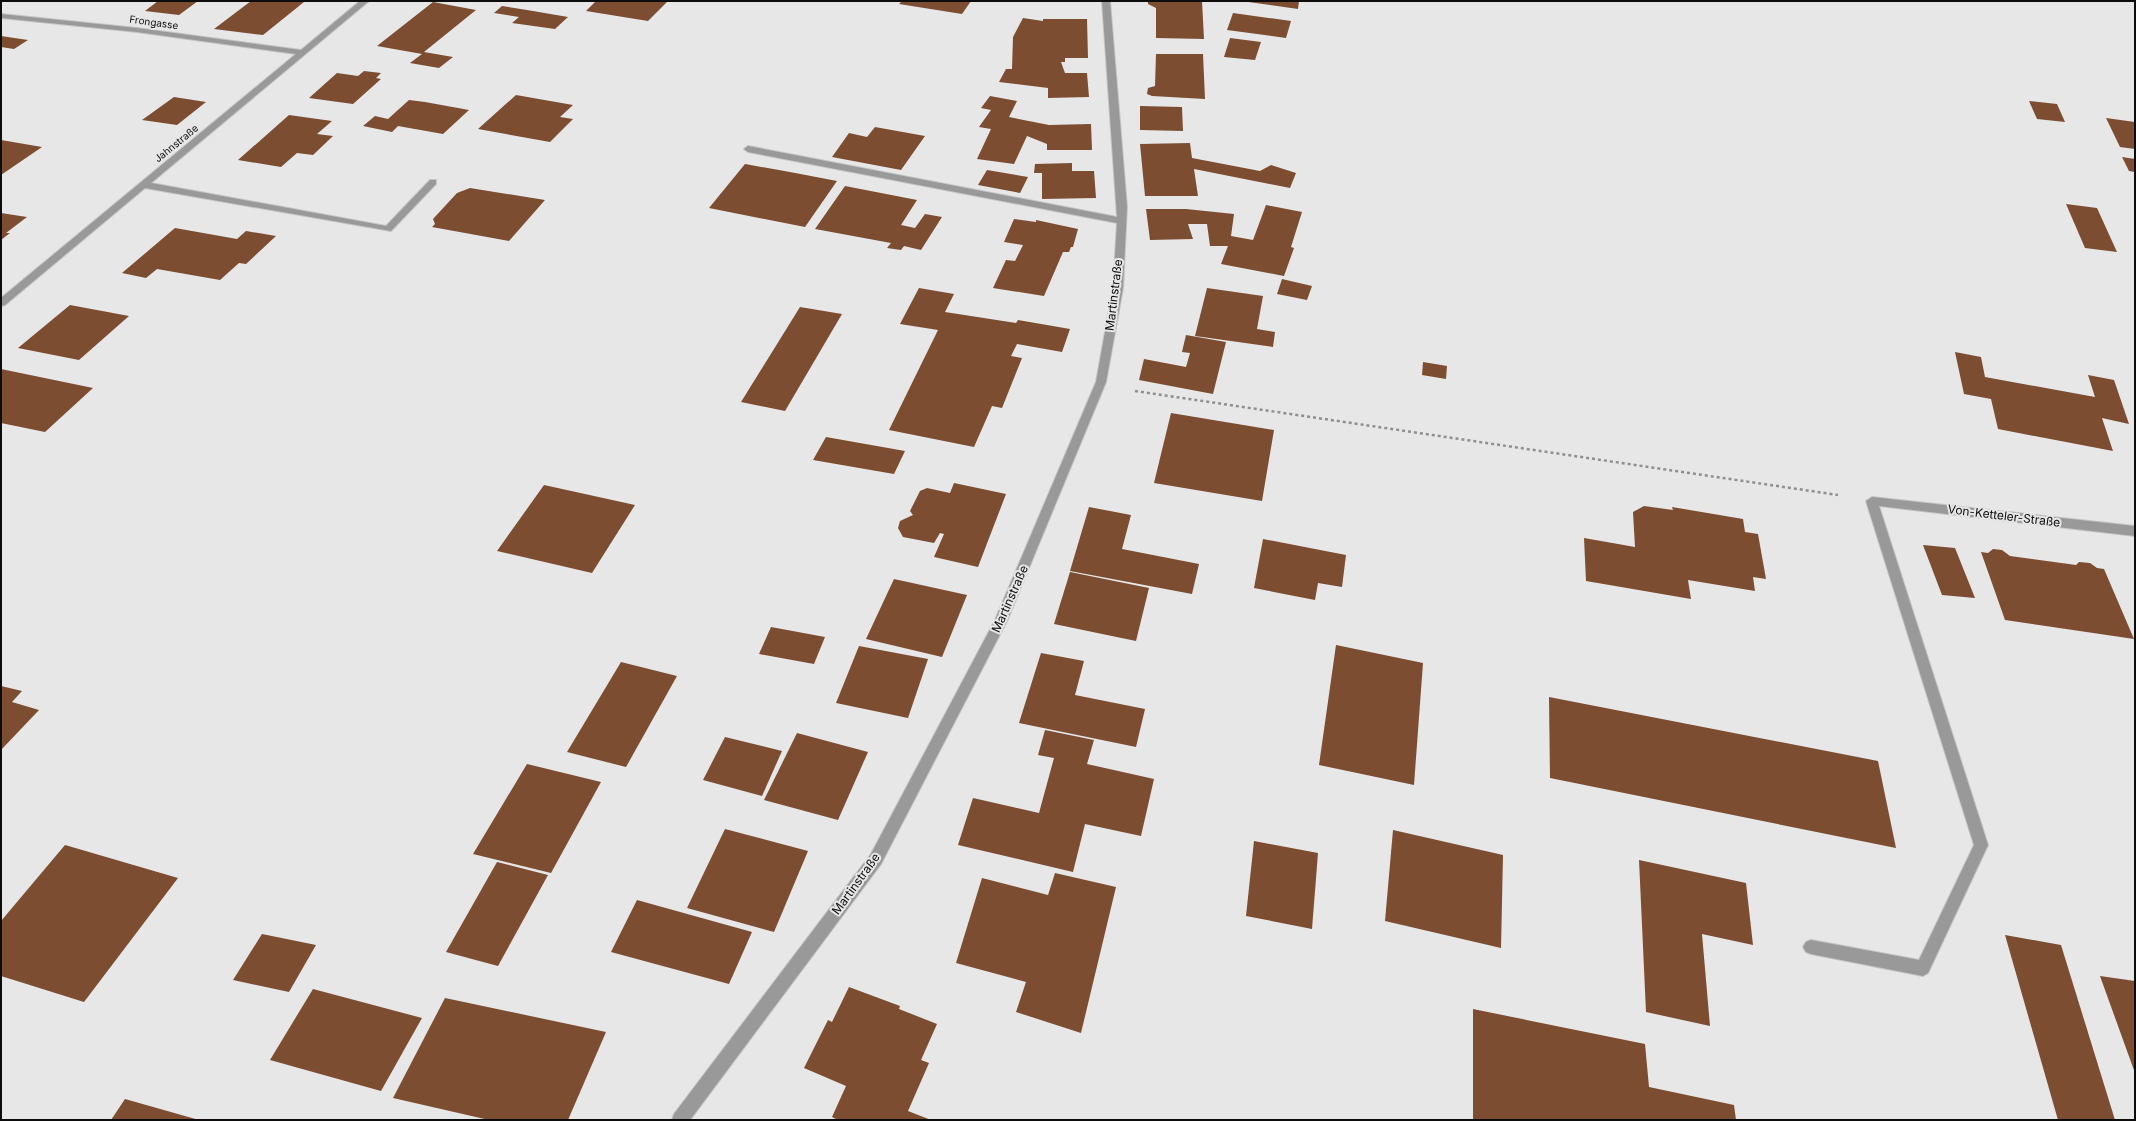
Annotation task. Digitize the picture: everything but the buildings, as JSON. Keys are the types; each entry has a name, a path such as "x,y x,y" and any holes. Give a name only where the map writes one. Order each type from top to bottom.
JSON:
{"street":[{"name":"Jahnstraße","path":"1,303 366,1"},
{"name":"Martinstraße","path":"680,1120 876,859 1001,621 1101,382 1118,288 1122,207 1106,1"},
{"name":"Frongasse","path":"1,16 137,30 303,53"},
{"path":"748,149 1121,221"},
{"path":"144,184 388,229 434,182"},
{"path":"1811,947 1923,968 1981,844 1872,500"},
{"name":"Von-Ketteler-Straße","path":"1872,500 2135,531"}],"path":[{"path":"1101,382 1150,395 1872,500"}]}
